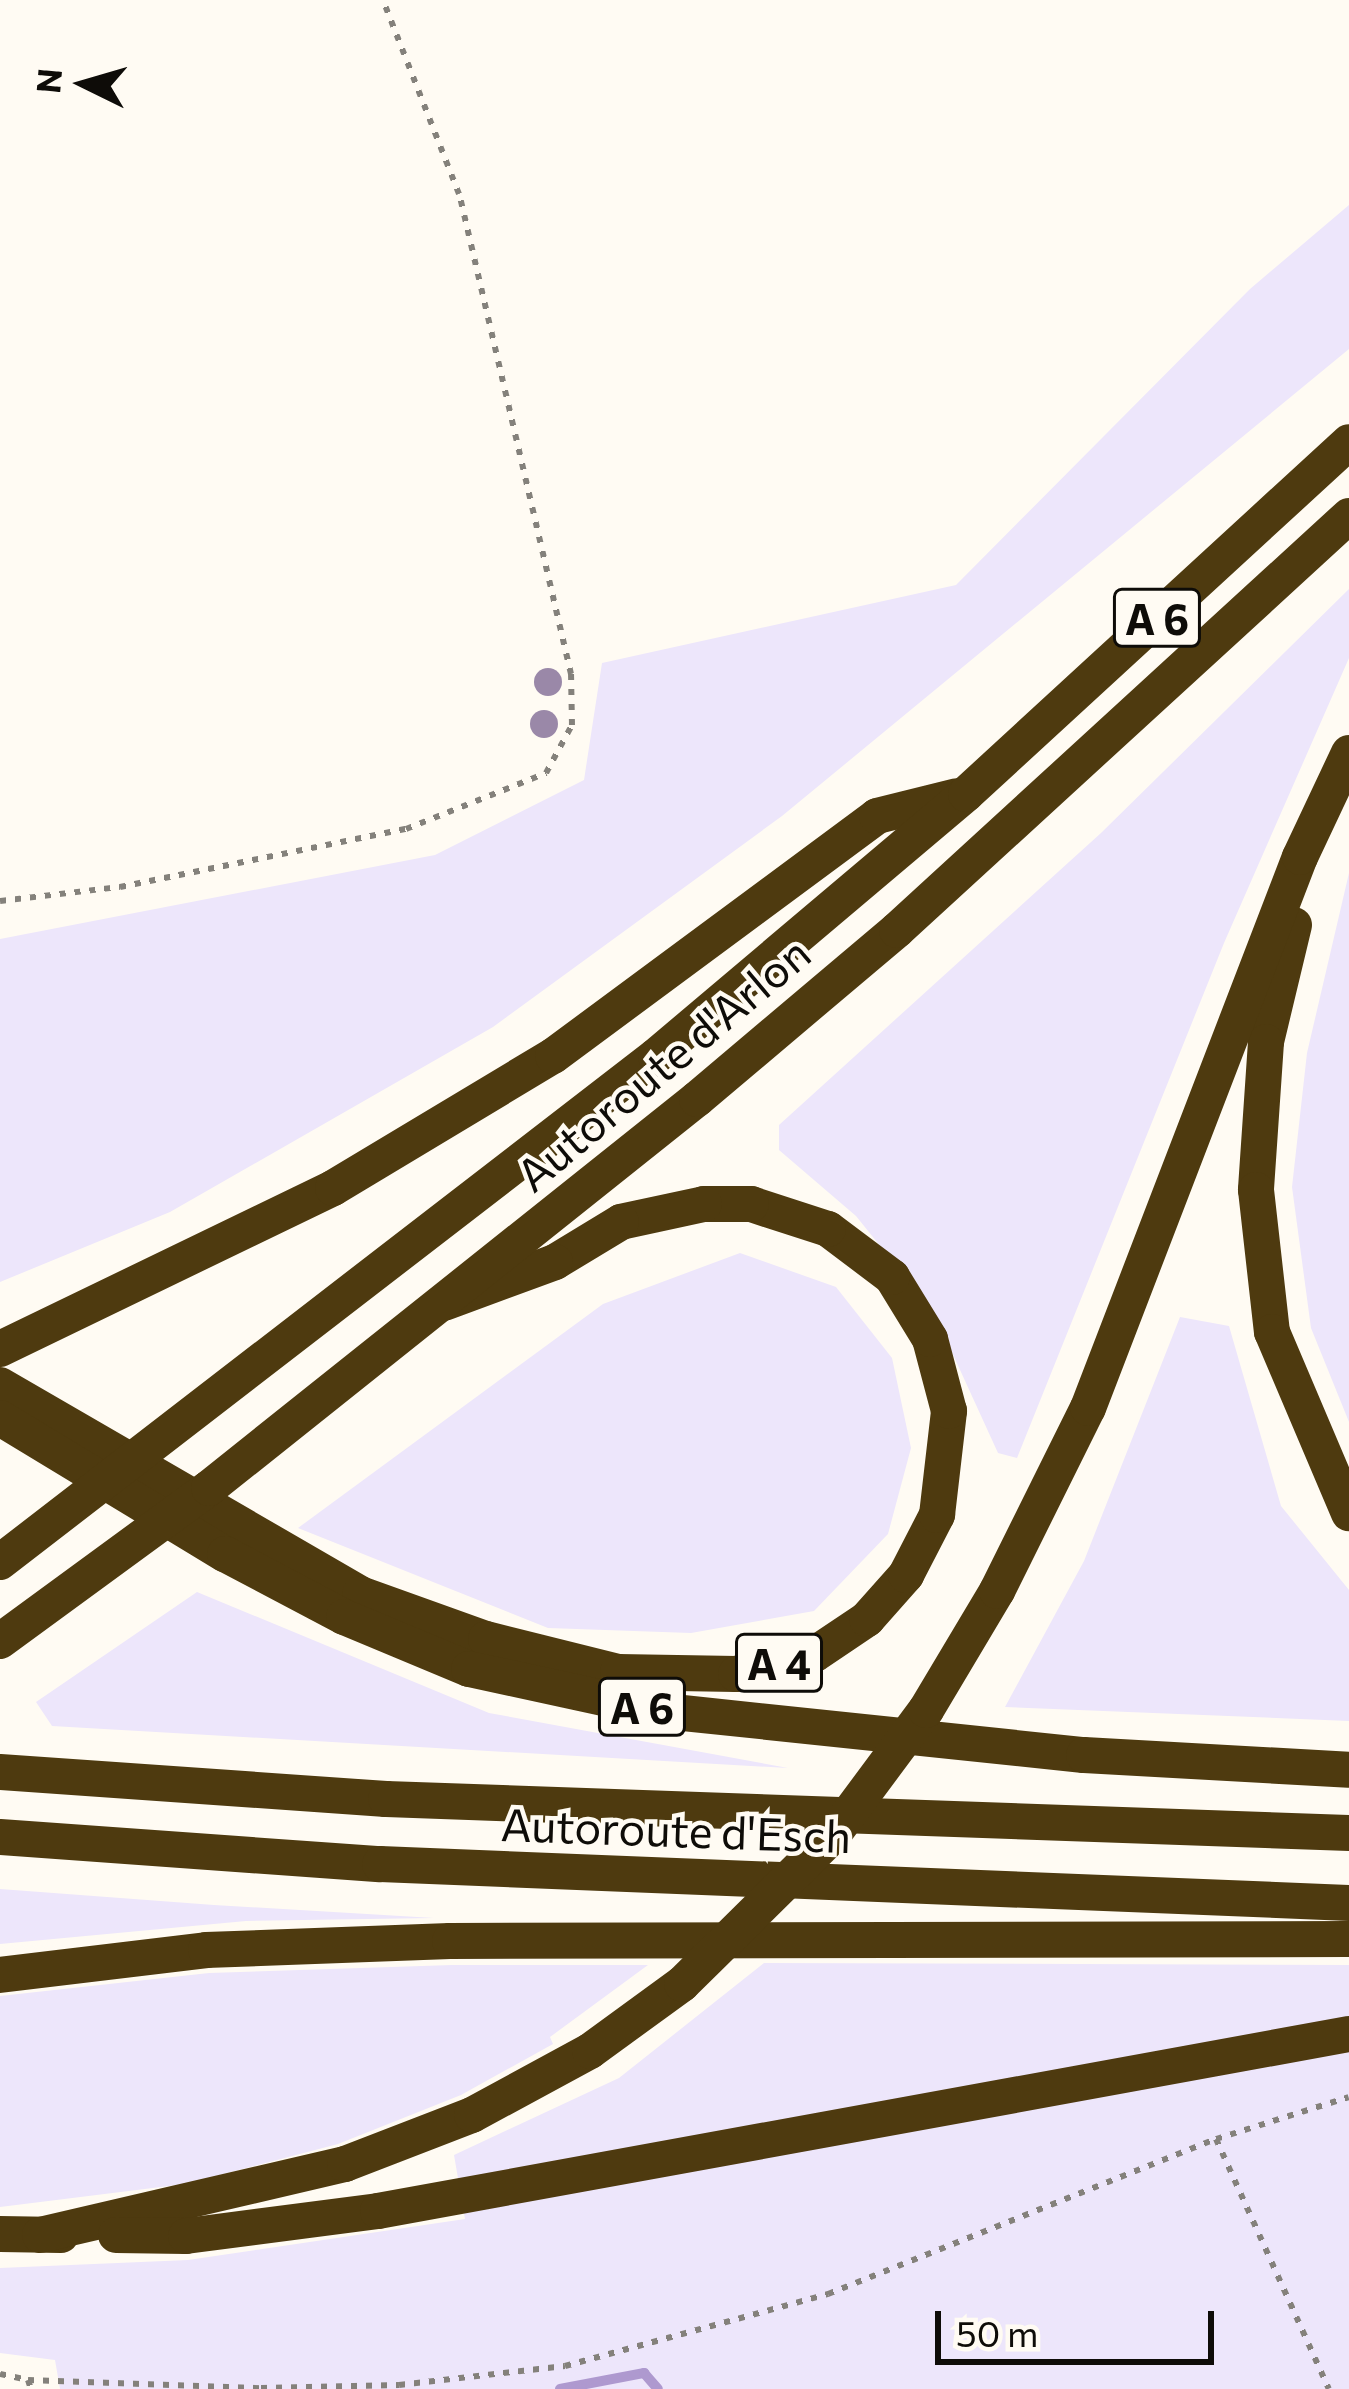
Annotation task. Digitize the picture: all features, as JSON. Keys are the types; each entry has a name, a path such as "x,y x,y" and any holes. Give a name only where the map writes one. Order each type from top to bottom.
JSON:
{"highway":[{"name":"Autoroute d'Arlon","path":"0,1562 145,1456 656,1056 966,794 1349,442"},
{"name":"Autoroute d'Arlon","path":"0,1640 209,1488 444,1304 897,930 1349,516"},
{"path":"40,2234 345,2164 531,2083 682,1984 833,1835 926,1710 998,1591 1088,1408 1300,857 1349,753"},
{"path":"1349,774 1293,927 1266,1042 1256,1190 1272,1332 1349,1513"},
{"path":"0,1349 333,1188 553,1056 877,816 966,794"},
{"name":"A 4","path":"0,1385 360,1594 486,1639 618,1672 736,1674 815,1654 867,1619 906,1575 937,1515 950,1411 930,1340 892,1277 828,1229 751,1204 704,1204 621,1222 555,1262 444,1304"},
{"name":"A 6","path":"0,1418 225,1555 344,1617 469,1669 664,1711 1019,1749 1349,1770"},
{"name":"Autoroute d'Esch","path":"0,1772 386,1799 1349,1833"},
{"name":"Autoroute d'Esch","path":"0,1837 404,1865 1349,1903"},
{"path":"0,1975 206,1950 450,1941 1349,1939"},
{"path":"0,2234 187,2236 378,2211 1349,2033"}],"path":[{"path":"0,901 120,886 406,830 546,773 572,725 571,674 459,194 383,0"},
{"path":"0,2374 29,2384 376,2385 565,2366 828,2294 1216,2139 1349,2097"},
{"path":"1216,2139 1329,2389"}],"shaded area":[{"path":"1349,205 1349,349 782,816 493,1027 170,1212 0,1282 0,939 435,855 584,780 602,663 956,585 1250,289"},
{"path":"1349,589 1349,658 1224,943 1017,1458 998,1453 934,1313 856,1216 779,1150 779,1125 1101,833"},
{"path":"1349,873 1349,1422 1311,1328 1292,1187 1307,1053"},
{"path":"740,1253 836,1287 892,1358 911,1448 888,1534 814,1611 691,1633 548,1628 298,1528 603,1304"},
{"path":"1180,1317 1229,1326 1281,1506 1349,1590 1349,1721 1005,1707 1084,1561"},
{"path":"197,1592 489,1713 788,1768 52,1726 36,1702"},
{"path":"0,1889 434,1918 246,1921 0,1944"},
{"path":"764,1963 1349,1965 1349,2389 60,2389 55,2360 0,2353 0,2268 188,2260 465,2219 454,2155 619,2078"},
{"path":"648,1965 550,2037 553,2044 461,2095 338,2144 185,2184 0,2207 0,1996 209,1973"}],"waterway":[{"path":"560,2389 644,2373 658,2389"}]}
